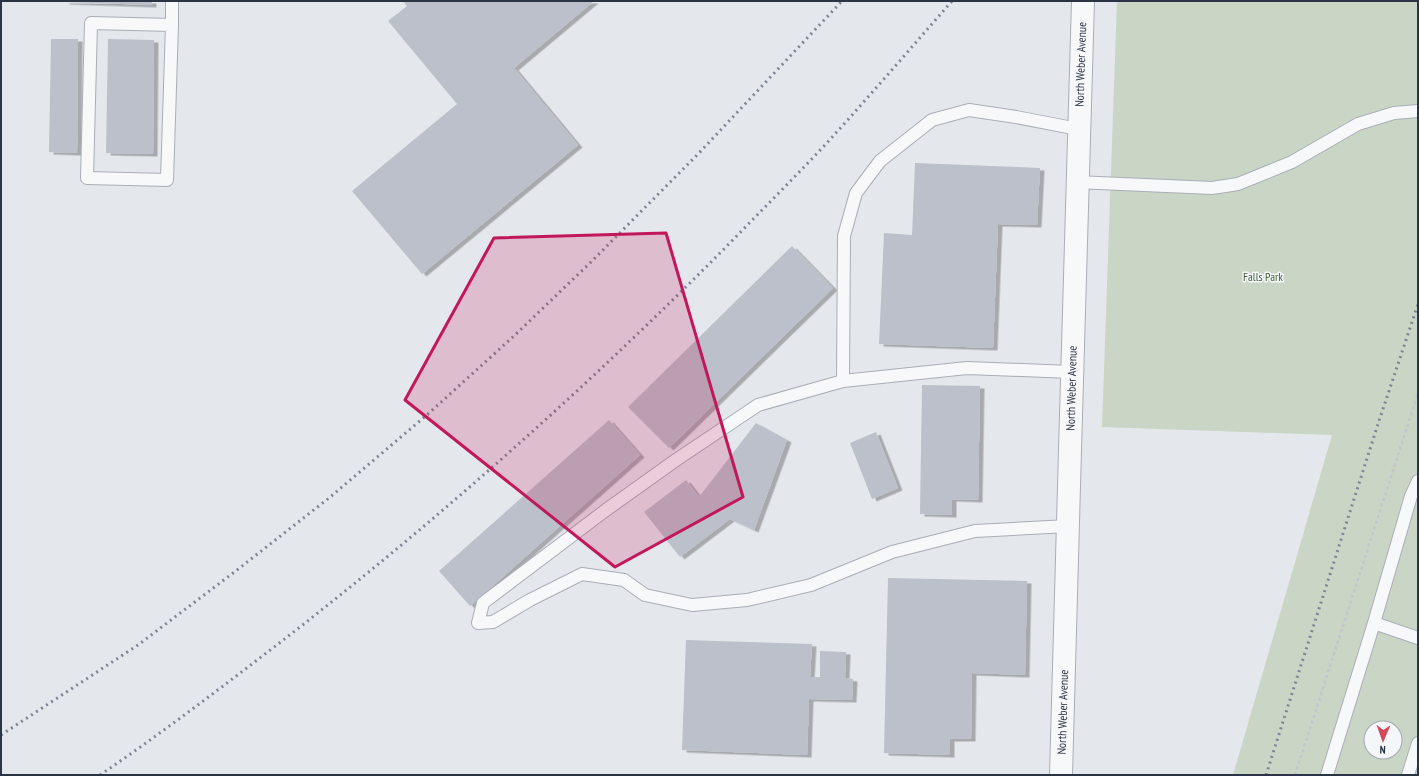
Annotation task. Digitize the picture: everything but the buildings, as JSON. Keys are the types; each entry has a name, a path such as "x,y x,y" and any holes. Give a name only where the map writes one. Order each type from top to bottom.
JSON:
{"street":[{"name":"North Weber Avenue","path":"1061,775 1076,182 1083,1"}],"lane":[{"path":"172,1 172,25 167,180 87,178 91,23 172,25"},
{"path":"843,381 844,236 856,193 880,161 932,120 969,110 1016,116 1078,129"},
{"path":"1076,182 1212,188 1238,184 1292,162 1358,124 1394,113 1418,111"},
{"path":"1068,526 975,531 892,552 811,585 747,600 692,605 645,595 624,580 582,574 530,600 493,622 478,623 483,604 606,510 676,460 758,405 843,381 967,368 1072,372"},
{"path":"1326,775 1374,623 1411,496 1418,481"},
{"path":"1374,623 1418,638"},
{"path":"1408,775 1418,743"}],"path":[{"path":"1295,775 1418,393"}],"highlighted area":[{"path":"666,233 743,497 615,567 405,400 494,238"}],"green space":[{"name":"Falls Park","path":"1117,1 1418,1 1418,775 1233,775 1332,435 1102,427"}],"railway":[{"path":"1,735 138,645 329,498 428,414 515,335 592,261 699,153 842,1"},
{"path":"100,775 214,693 340,595 454,501 564,403 724,249 800,171 825,145 952,1"},
{"path":"1266,775 1377,427 1418,304"}]}
